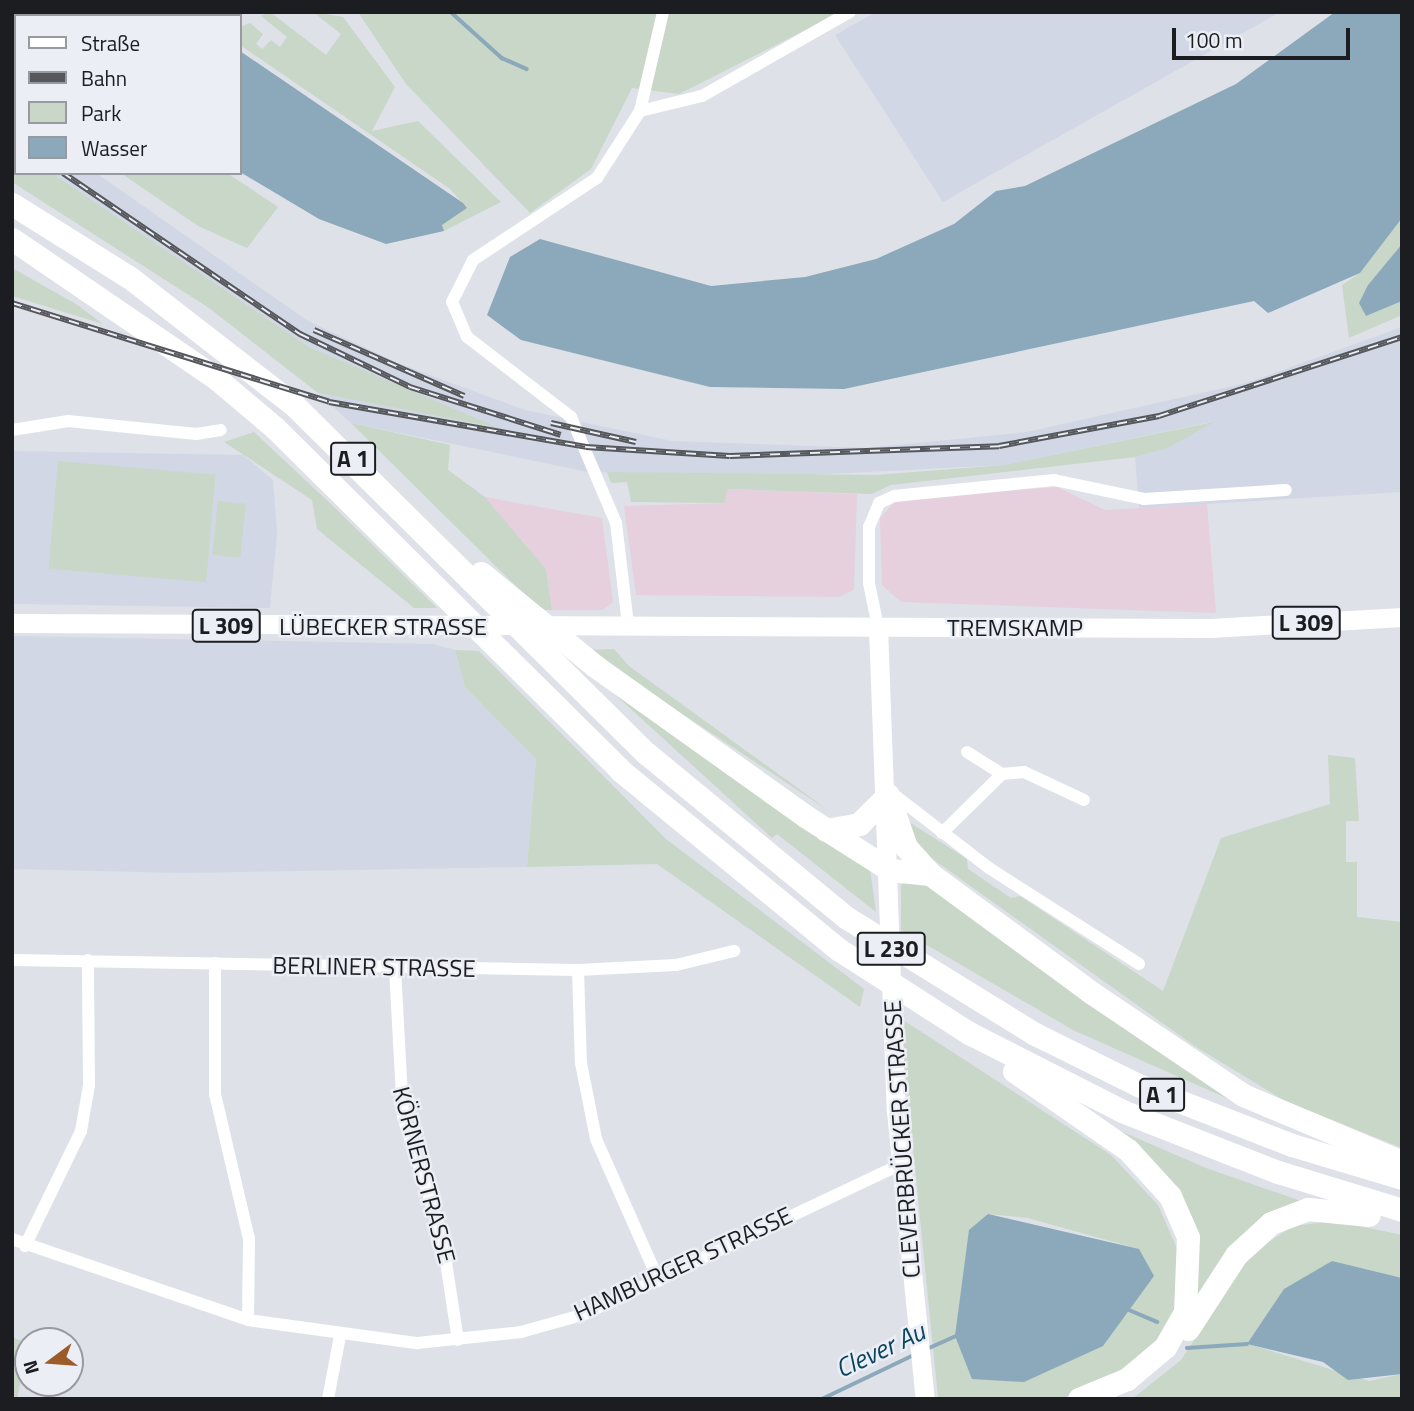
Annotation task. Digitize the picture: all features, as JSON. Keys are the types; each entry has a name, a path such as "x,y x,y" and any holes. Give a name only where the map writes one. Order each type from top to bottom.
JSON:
{"highway":[{"name":"A 1","path":"12,204 129,277 293,404 461,565 567,676 728,826 847,918 936,977 1138,1085 1279,1140 1402,1178"},
{"name":"A 1","path":"12,239 112,303 275,428 539,690 703,845 838,949 969,1033 1122,1111 1278,1172 1402,1210"},
{"path":"461,565 493,578 696,741 826,830 890,870 930,874"},
{"path":"826,830 859,824 888,792 906,847 930,874 1243,1095 1402,1162"},
{"path":"969,1033 1128,1150 1170,1196 1188,1237 1185,1312 1165,1347 1127,1379 1079,1399"},
{"path":"1107,1399 1170,1354 1236,1255 1271,1223 1332,1207 1402,1220"}],"main road":[{"name":"TREMSKAMP","path":"628,625 1211,628 1402,617"},
{"name":"LÜBECKER STRASSE","path":"12,623 628,625"},
{"name":"CLEVERBRÜCKER STRASSE","path":"878,627 888,792 901,1164 908,1259 925,1399"}],"street":[{"path":"628,625 616,523 571,417 467,337 452,302 473,260 597,178 639,111 663,12"},
{"path":"639,111 702,96 850,12"},
{"path":"12,430 68,421 195,434 221,430"},
{"path":"878,627 869,583 869,527 879,503 894,496 1054,480 1144,499 1286,490"},
{"path":"967,752 1002,774 1024,772 1084,800"},
{"path":"942,833 1002,774"},
{"path":"888,792 942,833 1139,964"},
{"name":"BERLINER STRASSE","path":"12,960 578,970 676,965 734,951"},
{"path":"25,1246 81,1130 89,1085 88,960"},
{"path":"215,963 215,1094 249,1239 248,1320"},
{"name":"KÖRNERSTRASSE","path":"395,968 403,1117 442,1236 457,1340"},
{"path":"578,970 581,1063 596,1139 659,1281"},
{"name":"HAMBURGER STRASSE","path":"12,1239 25,1246 248,1320 340,1336 457,1340 582,1315 659,1281 901,1164"},
{"path":"328,1399 340,1336"}],"shaded area":[{"path":"876,12 1280,12 943,202 835,35"},
{"path":"55,175 99,175 308,321 400,364 525,410 672,441 866,448 1027,432 1246,383 1402,327 1402,492 1139,508 1135,457 1168,448 1211,422 1004,465 789,476 588,472 351,423 318,393 493,427 309,347"},
{"path":"12,451 243,455 273,480 277,533 270,608 12,604"},
{"path":"1057,487 1105,510 1207,504 1216,613 901,602 882,585 880,518 897,499"},
{"path":"726,489 857,494 854,590 839,597 636,595 624,506 725,503"},
{"path":"485,497 602,518 613,602 603,610 552,610 546,569"},
{"path":"12,636 433,644 455,650 465,687 536,759 527,867 182,873 12,869"}],"green space":[{"path":"270,12 326,55 341,34 313,12 343,17 395,87 372,131 418,121 501,202 444,231 442,225 467,208 450,189 242,46 242,26 250,23 263,34 256,44 262,49 271,40 280,47 287,37 261,16"},
{"path":"358,12 841,12 679,94 632,88 591,169 530,213 406,84"},
{"path":"12,145 14,175 55,175 309,347 499,428 318,393 209,308 12,182"},
{"path":"124,175 230,175 278,207 247,248 198,226"},
{"path":"1402,218 1402,244 1368,285 1366,316 1402,301 1402,315 1349,338 1342,285 1360,273"},
{"path":"12,268 76,304 103,324 12,296"},
{"path":"1214,422 1168,448 1135,457 891,485 872,494 727,489 725,503 631,502 627,482 611,483 607,472 876,475 1004,465"},
{"path":"351,423 450,445 448,470 485,497 546,569 552,610 540,610"},
{"path":"254,432 437,608 414,608 317,529 312,500 224,442"},
{"path":"58,461 215,475 206,582 49,569"},
{"path":"218,501 246,504 240,558 212,555"},
{"path":"614,649 629,666 832,813 586,650"},
{"path":"455,650 479,651 666,839 864,989 860,1007 657,864 527,867 536,759 465,687"},
{"path":"609,689 870,869 876,912 777,834 772,838"},
{"path":"1328,755 1355,758 1359,821 1346,821 1346,862 1357,862 1357,917 1402,922 1402,1148 1285,1101 1196,1047 913,845 909,822 967,859 968,869 1011,898 1020,896 1163,991 1221,838 1330,804"},
{"path":"910,879 925,880 1233,1101 1073,1030 901,930 901,885"},
{"path":"900,1018 1111,1155 1158,1205 1182,1260 1173,1318 1162,1337 1106,1384 1059,1399 938,1397","holes":["988,1214 1028,1218 1139,1249"]},
{"path":"1111,1127 1206,1168 1304,1202 1195,1300 1193,1223"},
{"path":"1335,1221 1402,1235 1402,1278 1331,1261 1248,1344 1369,1381 1402,1374 1402,1399 1132,1399 1181,1360 1252,1253 1293,1226"},
{"path":"12,1337 14,1397 17,1397 12,1399"}],"water":[{"path":"12,12 186,14 14,14 14,26"},
{"path":"1335,12 1402,12 1402,218 1360,273 1268,313 1254,301 844,389 710,387 521,340 487,315 510,257 540,239 711,286 805,277 876,259 954,224 996,191 1025,186 1236,84"},
{"path":"242,52 467,208 442,225 444,231 386,244 319,219 242,173"},
{"path":"1402,244 1402,301 1366,316 1359,303 1368,285"},
{"path":"988,1214 1139,1249 1154,1276 1103,1346 1024,1382 972,1379 955,1336 969,1230"},
{"path":"1332,1261 1402,1278 1402,1374 1348,1380 1323,1362 1247,1344 1284,1289"}],"waterway":[{"path":"451,12 502,58 527,69"},
{"name":"Clever Au","path":"1127,1309 1157,1322"},
{"name":"Clever Au","path":"927,1349 959,1335"},
{"name":"Clever Au","path":"1187,1348 1247,1344"},
{"name":"Clever Au","path":"822,1399 914,1355"}],"railway":[{"path":"66,175 300,334 410,387 561,435"},
{"path":"12,303 329,402 586,447 730,456 999,446 1159,416 1402,337"},
{"path":"314,330 464,396"},
{"path":"551,423 636,442"}]}
